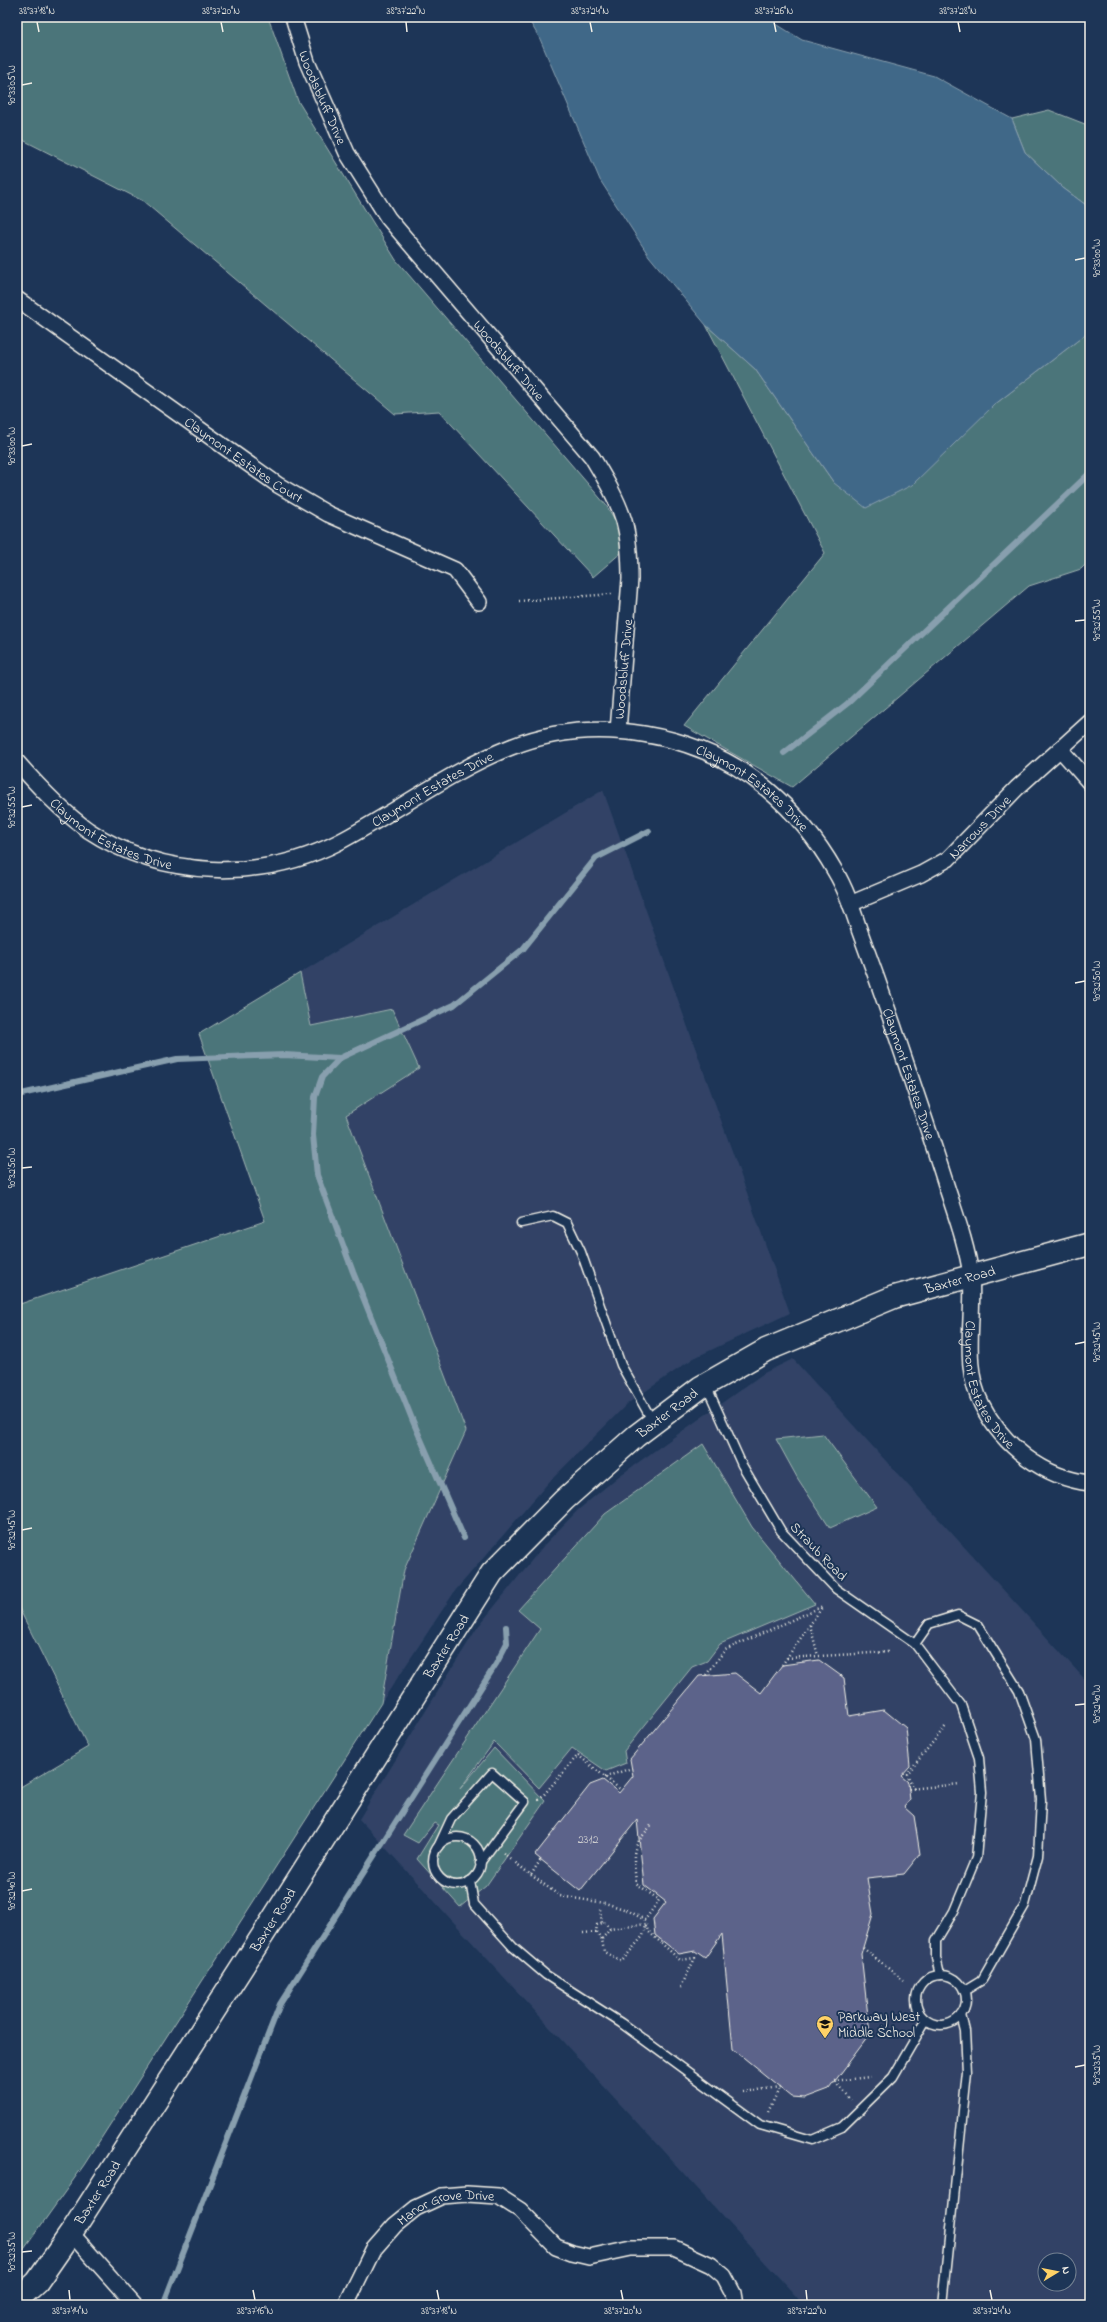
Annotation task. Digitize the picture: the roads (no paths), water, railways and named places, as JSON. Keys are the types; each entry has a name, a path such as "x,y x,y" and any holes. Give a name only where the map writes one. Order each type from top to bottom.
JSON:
{"main road":[{"name":"Baxter Road","path":"17,2300 37,2282 71,2232 268,1927 492,1573 564,1500 653,1423 705,1384 766,1350 894,1297 970,1275 1090,1244"}],"street":[{"name":"Woodsbluff Drive","path":"293,17 307,62 340,140 365,183 388,218 592,457 611,490 624,521 629,555 630,579 618,731"},
{"name":"Claymont Estates Court","path":"17,299 278,485 328,514 455,570 479,602"},
{"name":"Narrows Drive","path":"850,904 921,874 948,859 1017,788 1090,722"},
{"name":"Claymont Estates Drive","path":"17,762 63,810 90,831 123,848 158,861 199,870 237,869 266,866 306,856 331,845 486,758 513,746 573,733 618,731 645,734 696,748 734,766 767,789 795,817 836,872 850,904 932,1142 959,1227 970,1275 970,1350 972,1375 979,1401 998,1432 1032,1462 1069,1481 1090,1483"},
{"path":"1060,749 1090,783"},
{"name":"Manor Grove Drive","path":"346,2305 373,2250 395,2225 416,2208 442,2196 467,2194 498,2196 520,2210 556,2247 572,2253 588,2257 631,2248 674,2248 711,2265 724,2276 732,2293 735,2305"},
{"path":"71,2232 135,2305"}],"lane":[{"path":"521,1223 553,1216 567,1222 582,1252 621,1365 653,1423"},
{"name":"Straub Road","path":"705,1384 742,1465 781,1531 836,1589 915,1644 961,1705 979,1758 982,1792 976,1858 954,1911 936,1941 936,1958 940,1975"},
{"path":"915,1644 929,1624 958,1615 978,1625 1019,1691 1036,1739 1041,1800 1038,1856 1026,1898 982,1980 964,1991"},
{"path":"438,1847 448,1839 455,1838 468,1840 478,1850 480,1864 479,1870 470,1881 455,1885 440,1879 433,1864 433,1857 451,1819 492,1773 525,1802 480,1864"},
{"path":"470,1881 474,1904 513,1947 546,1975 620,2023 760,2125 812,2140 842,2127 893,2077 926,2020"},
{"path":"943,2305 967,2072 965,2031 961,2015 964,2007 964,1991 954,1979 940,1975 926,1980 917,1992 917,2008 926,2020 933,2024 947,2024 961,2015"}],"waterway":[{"path":"784,753 848,703 1090,473"},
{"path":"464,1538 412,1419 353,1272 317,1175 313,1135 315,1097 322,1077 340,1058 454,1005 523,949 596,858 649,831"},
{"path":"17,1095 177,1059 284,1055 340,1058"},
{"path":"163,2305 280,2004 496,1664 507,1643 506,1627"}],"place":[{"name":"Parkway West Middle School","path":"825,2039"}]}
